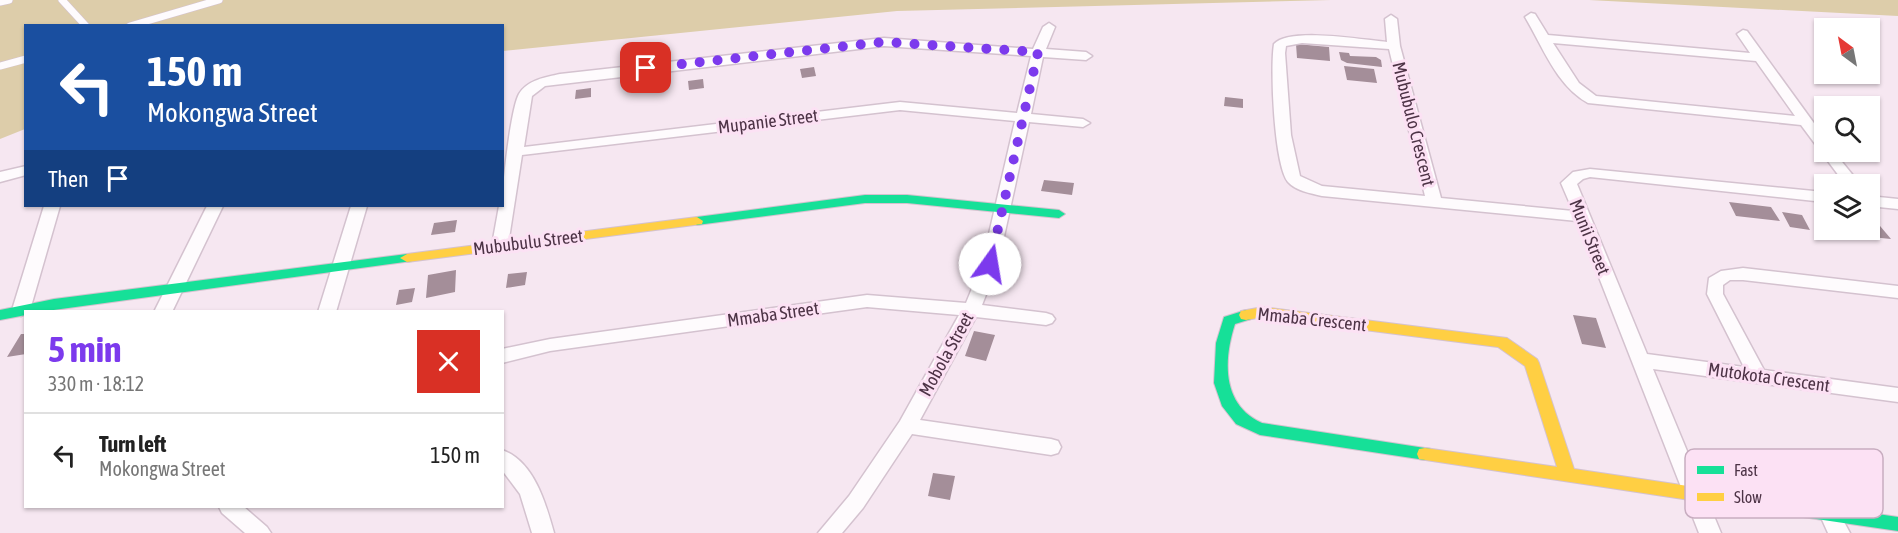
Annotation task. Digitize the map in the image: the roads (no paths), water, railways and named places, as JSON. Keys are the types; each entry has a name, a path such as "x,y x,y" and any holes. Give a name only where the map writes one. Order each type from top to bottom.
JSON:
{"street":[{"path":"1531,17 1572,86 1583,96 1593,100 1805,121"},
{"path":"1391,19 1394,46"},
{"name":"Mobola Street","path":"829,533 856,502 907,426 970,311 990,264 1038,52 1049,27"},
{"path":"1743,34 1814,133"},
{"name":"Mububulo Crescent","path":"1434,202 1394,46 1302,39 1288,40 1280,44 1281,100 1288,169 1299,184 1313,189 1434,202 1583,217"},
{"path":"1546,39 1760,58"},
{"path":"500,245 525,95 533,87 550,80 884,42 1086,56"},
{"name":"Mupanie Street","path":"515,152 891,107 918,107 1022,117"},
{"path":"1022,117 1083,123"},
{"path":"1835,162 1844,174"},
{"path":"0,177 24,171"},
{"name":"Munii Street","path":"1685,474 1569,183 1578,175 1590,173 1814,196"},
{"name":"Mububulu Street","path":"0,315 21,310 500,245 865,199 915,200 1002,210 1059,213"},
{"path":"1880,202 1898,204"},
{"path":"21,310 52,207"},
{"path":"164,310 215,207"},
{"path":"328,310 359,207"},
{"path":"1757,375 1714,287 1720,278 1734,274 1898,292"},
{"name":"Mmaba Street","path":"504,356 550,345 867,301 914,303 1046,319"},
{"name":"Mmaba Crescent","path":"1567,474 1532,363 1502,342 1263,312 1234,317 1226,327 1223,336 1224,400 1235,417 1250,426 1685,493"},
{"name":"Mutokota Crescent","path":"1639,360 1898,395"},
{"path":"907,426 1051,447"},
{"path":"504,460 526,481 536,505 543,533"},
{"path":"230,508 260,533"},
{"name":"Munii Street","path":"1703,518 1710,533"},
{"path":"1832,518 1839,533"},
{"name":"Mmaba Crescent","path":"1860,518 1898,524"}],"lane":[{"path":"0,2 9,0"},
{"path":"62,0 84,24"},
{"path":"180,0 182,9"},
{"path":"136,24 219,0"},
{"path":"0,66 24,60"}]}
